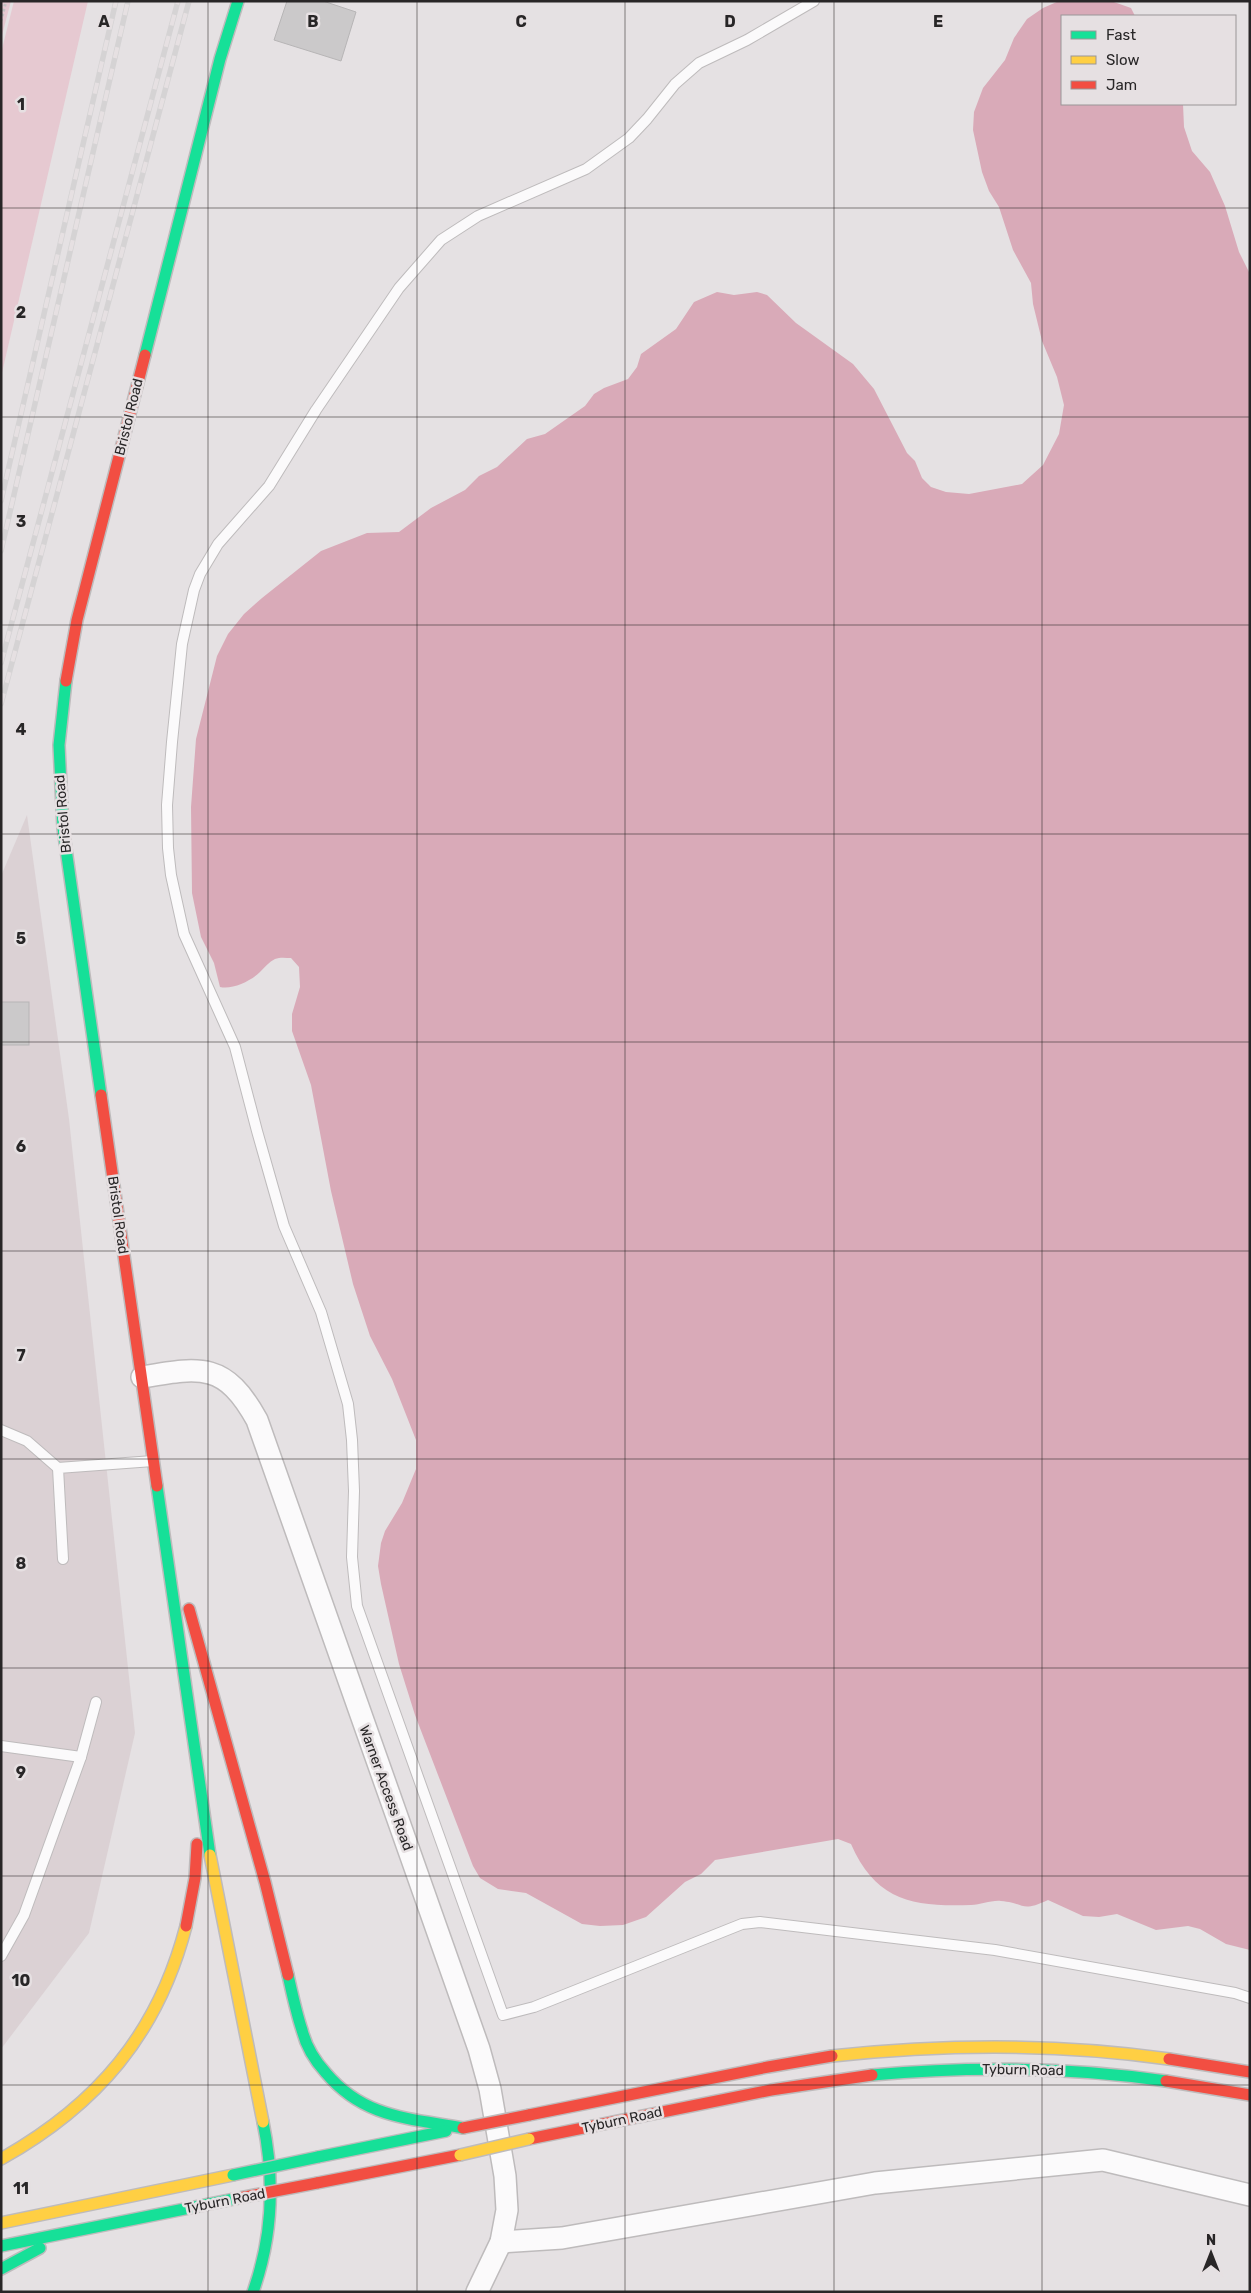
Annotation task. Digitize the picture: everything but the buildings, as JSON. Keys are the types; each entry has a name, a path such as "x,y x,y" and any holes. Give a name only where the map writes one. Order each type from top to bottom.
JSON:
{"main road":[{"name":"Bristol Road","path":"180,1641 63,828 59,771 60,733 65,676 77,620 220,59 238,1"},
{"path":"167,1554 190,1611 265,1882 302,2032 317,2063 340,2090 365,2106 390,2115 462,2128"},
{"path":"180,1641 218,1827"},
{"path":"1,2159 60,2120 100,2086 138,2037 161,1997 173,1969 187,1925 195,1879 197,1848 197,1817 180,1641"},
{"path":"180,1641 208,1848 270,2159 273,2185 270,2231 266,2254 253,2292"},
{"name":"Tyburn Road","path":"1,2222 797,2061 916,2048 1064,2047 1123,2052 1250,2072"},
{"name":"Tyburn Road","path":"1,2246 317,2184 801,2084 917,2071 1024,2069 1092,2072 1169,2081 1250,2095"},
{"path":"283,2157 284,2197"},
{"path":"1,2269 74,2231"}],"street":[{"name":"Warner Access Road","path":"142,1378 183,1370 196,1370 214,1374 231,1384 244,1398 257,1420 479,2049 490,2089 505,2176 507,2210 501,2242 477,2292"},
{"path":"501,2242 562,2238 875,2182 1103,2160 1250,2195"}],"lane":[{"path":"814,1 747,40 715,54 686,73 628,138 586,169 505,203 458,228 441,240 399,288 316,410 269,486 218,544 200,574 194,590 182,644 167,805 168,848 177,903 184,934 236,1047 284,1226 321,1312 348,1404 352,1440 354,1491 352,1557 357,1606 503,2015 534,2007 742,1924 760,1922 995,1950 1235,1993 1250,1998"},
{"path":"1,1430 28,1441 58,1468 63,1559"},
{"path":"58,1468 154,1461"},
{"path":"1,1956 24,1915 81,1757 96,1702"},
{"path":"1,1746 81,1757"}],"path":[{"path":"1,21 6,1"}],"shaded area":[{"path":"1,1 11,1 1,39"},
{"path":"14,1 88,1 1,377 1,53"},
{"path":"1059,1 1111,1 1131,8 1134,15 1061,15 1061,105 1183,105 1184,127 1192,151 1210,172 1225,206 1239,252 1250,274 1250,1950 1226,1944 1200,1929 1188,1926 1156,1930 1117,1914 1099,1917 1083,1916 1048,1900 1027,1907 1001,1901 975,1905 914,1902 899,1897 885,1889 872,1878 851,1844 838,1839 715,1860 701,1874 685,1882 646,1917 623,1925 600,1926 582,1924 526,1893 498,1889 480,1878 473,1866 415,1715 399,1664 378,1566 381,1543 385,1531 402,1503 416,1469 416,1440 392,1379 370,1336 353,1284 331,1191 311,1085 292,1031 292,1014 300,987 299,967 291,958 277,958 247,981 236,986 220,987 214,963 201,937 192,893 191,807 196,739 217,656 228,634 244,614 262,598 321,551 367,533 399,532 431,508 465,490 479,476 497,467 527,439 545,434 585,406 594,394 628,379 637,367 641,354 676,329 694,302 717,292 734,295 757,292 767,295 796,323 853,364 874,389 907,453 915,461 922,478 931,487 946,492 969,494 1022,484 1043,465 1059,434 1064,405 1057,377 1042,341 1033,304 1031,283 1013,250 999,207 989,191 982,172 973,130 974,112 983,88 1005,60 1014,38 1027,19 1043,8"},
{"path":"27,815 69,1119 135,1733 89,1933 1,2049 1,876"}],"railway":[{"path":"1,501 116,1"},
{"path":"1,551 128,1"},
{"path":"1,663 178,1"},
{"path":"1,704 189,1"}],"traffic: fast":[{"path":"145,355 220,59 238,1"},
{"path":"66,681 59,745 63,828 101,1095"},
{"path":"157,1486 210,1855"},
{"path":"288,1975 308,2047 322,2068 341,2088 372,2108 388,2114 463,2128"},
{"path":"872,2075 946,2070 1019,2069 1130,2076 1166,2081"},
{"path":"253,2292 265,2250 270,2208 269,2165 263,2122"},
{"path":"318,2157 446,2131"},
{"path":"233,2175 318,2157"},
{"path":"1,2246 239,2198"},
{"path":"1,2269 40,2248"}],"traffic: slow":[{"path":"210,1855 263,2122"},
{"path":"1,2159 35,2138 66,2115 94,2090 119,2063 140,2033 159,2000 174,1965 186,1926"},
{"path":"832,2056 916,2049 1000,2047 1085,2050 1169,2059"},
{"path":"460,2155 529,2139"},
{"path":"1,2223 233,2175"}],"traffic: jam":[{"path":"66,681 77,620 145,355"},
{"path":"101,1095 157,1486"},
{"path":"189,1609 265,1882 288,1975"},
{"path":"186,1926 195,1878 197,1844"},
{"path":"529,2115 832,2056"},
{"path":"1169,2059 1250,2072"},
{"path":"529,2139 771,2090 872,2075"},
{"path":"1166,2081 1250,2095"},
{"path":"463,2128 529,2115"},
{"path":"317,2183 460,2155"},
{"path":"239,2198 317,2183"}]}
